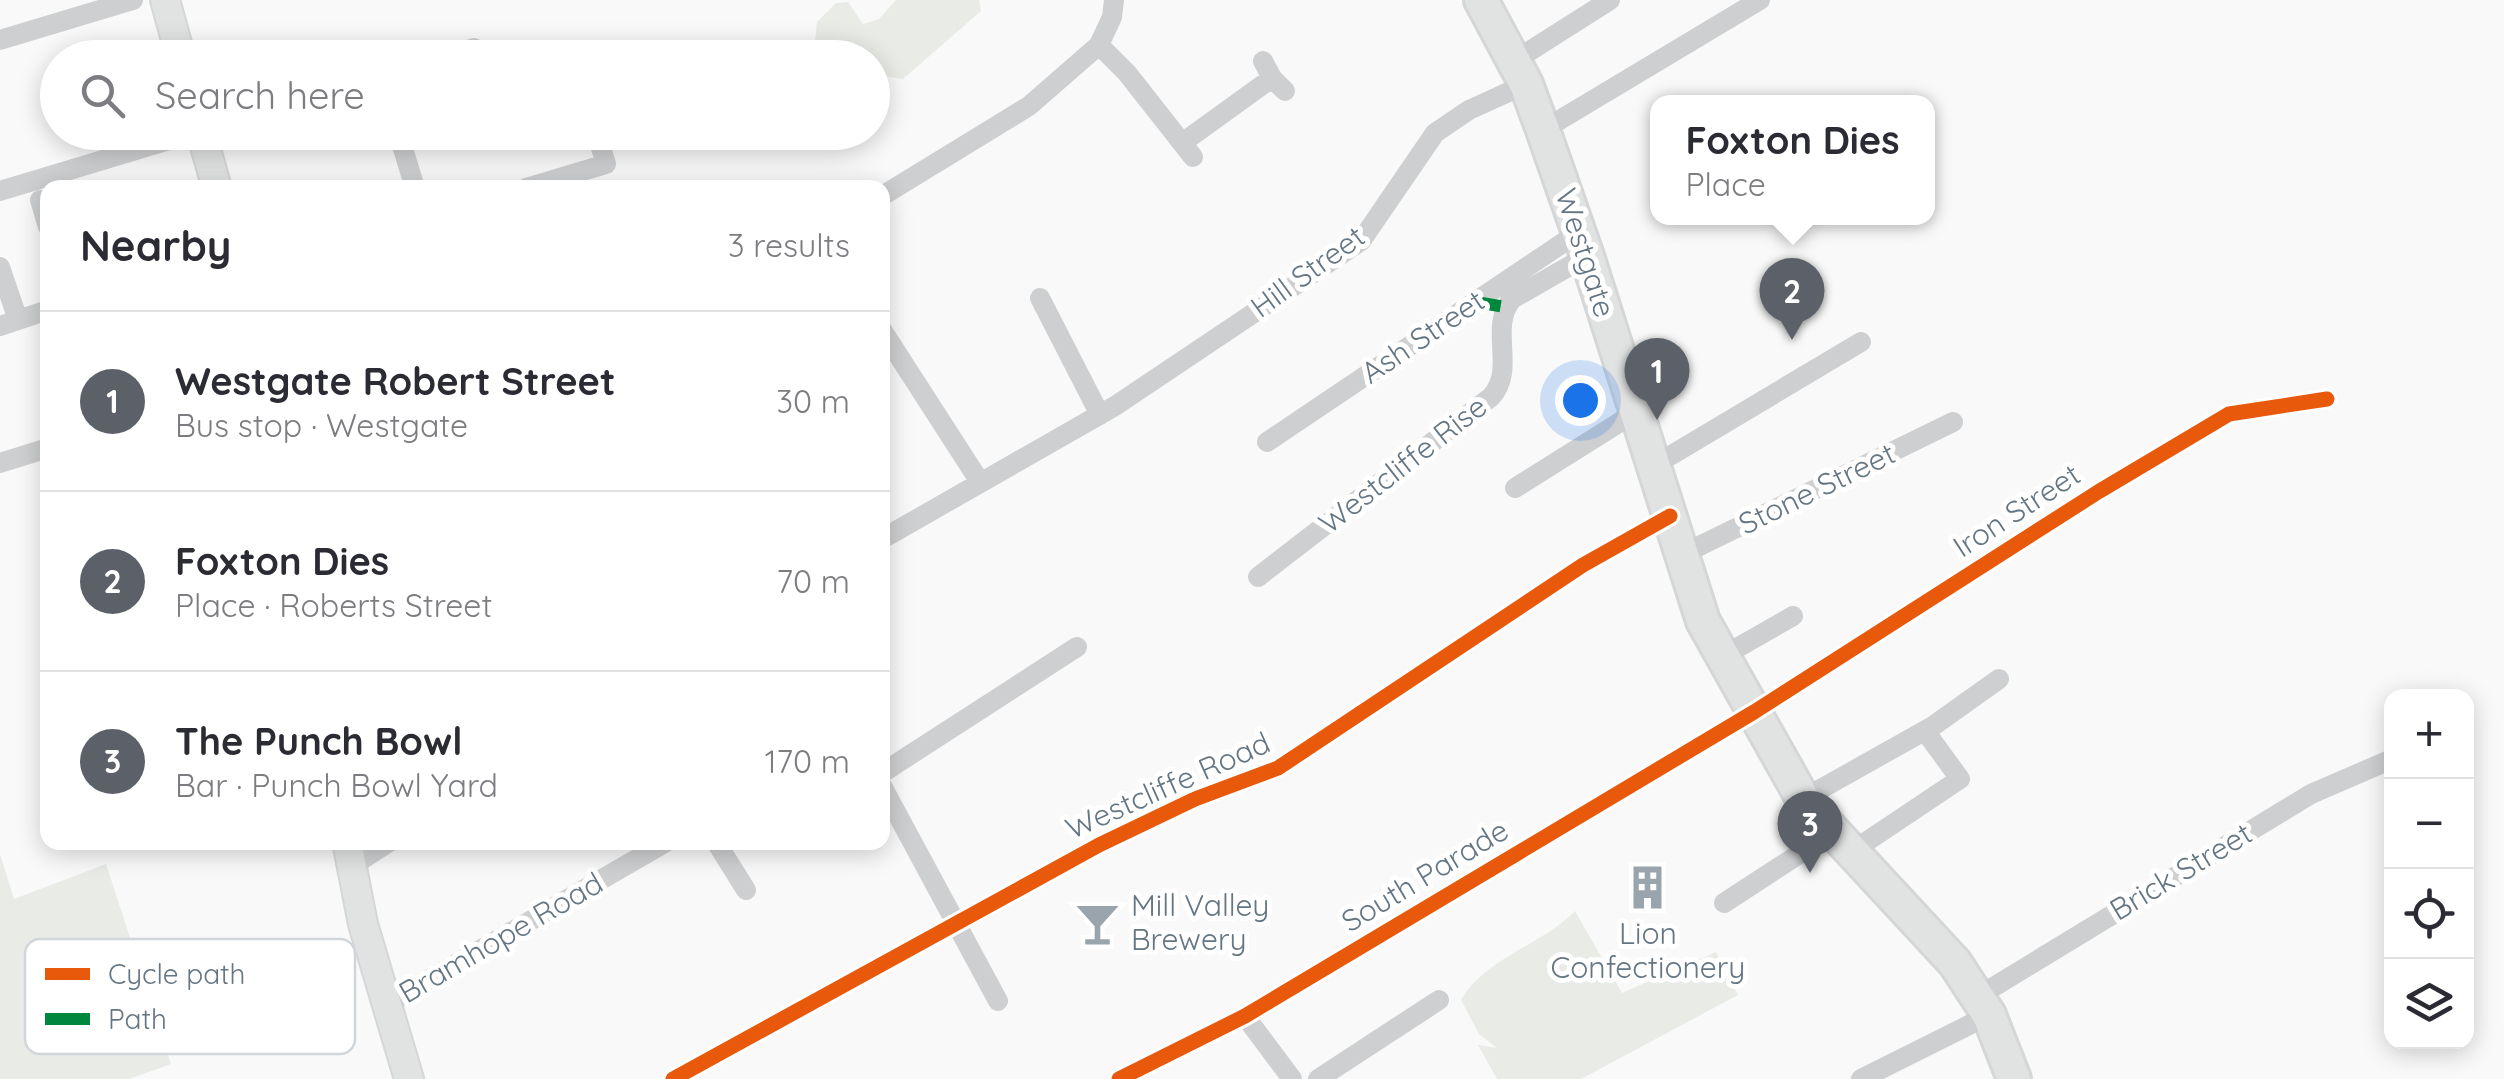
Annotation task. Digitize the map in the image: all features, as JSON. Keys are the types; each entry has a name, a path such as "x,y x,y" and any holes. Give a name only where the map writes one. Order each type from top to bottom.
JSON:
{"main road":[{"path":"165,0 176,40"},
{"name":"Westgate","path":"1481,0 1520,72 1543,130 1703,621 1803,799 1955,963 1983,1006 2014,1079"},
{"path":"205,150 214,180"},
{"path":"350,854 363,924 409,1079"}],"street":[{"path":"0,40 134,0"},
{"path":"890,191 1029,106 1099,44 1112,16 1114,0"},
{"name":"Hill Street","path":"890,534 1107,410 1361,241 1436,132 1470,110 1610,0"},
{"path":"1543,130 1760,0"},
{"path":"1099,44 1188,150 1273,77"},
{"path":"0,191 138,150"},
{"path":"403,150 413,180"},
{"path":"553,180 606,164 602,150"},
{"name":"Ash Street","path":"1267,442 1583,244"},
{"name":"Westcliffe Rise","path":"1258,578 1501,387 1501,319 1505,307 1583,244"},
{"path":"0,267 9,323 40,313"},
{"path":"1040,298 1107,410"},
{"path":"890,342 980,482"},
{"path":"1653,466 1861,342"},
{"name":"Iron Street","path":"1754,712 2098,492 2229,414 2327,398"},
{"path":"1515,488 1636,412"},
{"name":"Stone Street","path":"1681,555 1953,422"},
{"path":"0,463 40,450"},
{"name":"Westcliffe Road","path":"673,1079 1099,845 1194,799 1278,768 1583,565 1670,516"},
{"path":"1723,656 1794,616"},
{"path":"890,768 1078,647"},
{"path":"1803,799 1926,732 1999,680"},
{"name":"South Parade","path":"1119,1079 1244,1016 1754,712"},
{"path":"1724,903 1960,779 1926,732"},
{"name":"Brick Street","path":"1861,1079 1983,1006 2311,794 2384,762"},
{"path":"890,801 998,1001"},
{"name":"Bramhope Road","path":"387,1004 652,850"},
{"path":"721,850 746,890"},
{"path":"1318,1079 1439,1000"},
{"path":"1244,1016 1292,1079"}],"shaded area":[{"path":"896,0 979,0 981,11 903,79 890,77 890,40 815,40 817,22 836,3 848,2 863,24 879,19"},
{"path":"0,854 14,899 106,864 130,939 25,939 25,1054 168,1054 171,1064 129,1079 0,1079"},
{"path":"1575,911 1622,993 1716,952 1738,995 1581,1079 1497,1079 1478,1045 1497,1048 1479,1034 1461,1000 1484,973"}],"marked path":[{"path":"1476,302 1505,307"}],"cycle path":[{"path":"1119,1079 1245,1016 1754,712 2098,492 2229,414 2327,399"},
{"path":"673,1079 1099,845 1195,799 1278,768 1583,565 1670,516"}],"place":[{"name":"Foxton Dies","path":"1792,340"},
{"name":"Westgate Robert Street","path":"1657,420"},
{"name":"The Punch Bowl","path":"1810,873"},
{"name":"Lion Confectionery","path":"1648,887"},
{"name":"Mill Valley Brewery","path":"1098,923"}]}
